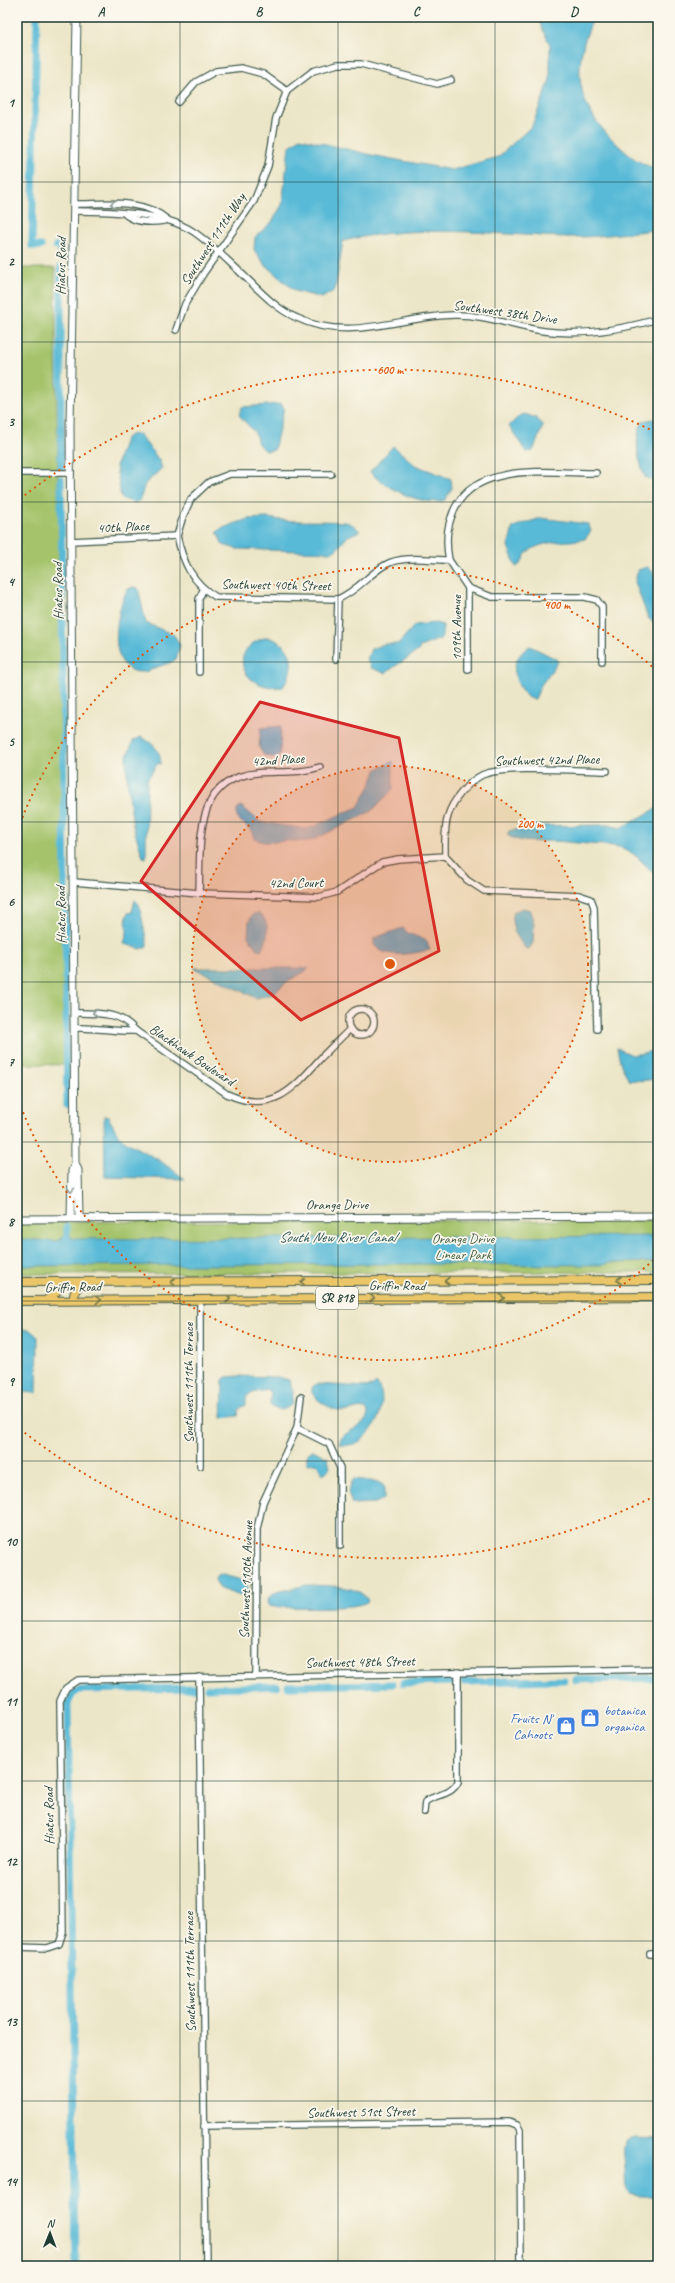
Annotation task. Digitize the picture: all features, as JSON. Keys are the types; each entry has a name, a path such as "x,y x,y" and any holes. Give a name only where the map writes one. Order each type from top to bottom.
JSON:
{"main road":[{"name":"Griffin Road","path":"17,1282 658,1280"},
{"path":"46,1301 58,1290 60,1282"},
{"path":"73,1300 75,1291 82,1282"},
{"name":"Griffin Road","path":"17,1301 658,1297"}],"street":[{"name":"Hiatus Road","path":"71,1218 72,1171 75,1164 76,1028 71,473 77,17"},
{"path":"179,102 196,82 216,71 241,68 263,74 287,91 312,71 338,64 361,64 437,84 451,80"},
{"name":"Southwest 111th Way","path":"176,330 185,304 203,274 254,201 268,166 276,118 287,91"},
{"name":"Southwest 38th Drive","path":"74,207 143,206 157,211 168,220 193,231 273,303 297,319 350,330 379,327 415,318 456,315 493,320 543,331 579,334 627,328 658,319"},
{"name":"Southwest 38th Drive","path":"74,207 168,220"},
{"path":"17,473 71,473"},
{"path":"596,473 513,474 494,476 476,484 464,493 453,509 448,526 446,546 449,560 468,588 492,597 585,597 597,600 602,607 602,661"},
{"path":"177,536 183,516 191,499 209,482 230,474 331,474"},
{"name":"Southwest 40th Street","path":"177,536 184,562 190,573 203,590 216,597 338,599 350,594 384,565 395,560 449,560"},
{"name":"40th Place","path":"71,542 177,536"},
{"name":"109th Avenue","path":"468,588 468,669"},
{"path":"199,672 199,599 203,590"},
{"path":"336,659 338,599"},
{"name":"42nd Place","path":"199,893 202,824 208,803 218,790 231,780 246,774 306,772 320,768"},
{"name":"Southwest 42nd Place","path":"445,856 447,817 454,802 468,786 482,775 500,771 607,771"},
{"path":"445,856 467,880 484,891 497,893 580,895 591,899 594,907 597,1029"},
{"name":"42nd Court","path":"74,882 199,893 319,897 337,892 382,862 445,856"},
{"name":"Blackhawk Boulevard","path":"361,1010 371,1015 373,1024 369,1032 357,1034 350,1029 348,1022 354,1012 361,1010"},
{"name":"Blackhawk Boulevard","path":"76,1012 102,1013 125,1020 136,1031 227,1094 240,1100 252,1102 276,1099 285,1094 297,1084 350,1029"},
{"name":"Blackhawk Boulevard","path":"76,1028 101,1027 124,1032 136,1031"},
{"name":"Hiatus Road","path":"75,1164 78,1170 79,1217"},
{"name":"Orange Drive","path":"17,1218 658,1216"},
{"name":"Southwest 111th Terrace","path":"200,1299 200,1466"},
{"name":"Southwest 110th Avenue","path":"256,1676 257,1529 263,1502 297,1428 301,1397"},
{"path":"297,1428 329,1444 340,1468 340,1546"},
{"name":"Southwest 48th Street","path":"66,1688 78,1680 658,1669"},
{"path":"424,1812 425,1802 430,1798 448,1794 455,1788 458,1782 458,1672"},
{"name":"Southwest 111th Terrace","path":"199,1677 206,2266"},
{"name":"Hiatus Road","path":"17,1947 47,1948 59,1944 63,1932 60,1701 66,1688"},
{"path":"650,1954 658,1954"},
{"name":"Southwest 51st Street","path":"204,2126 509,2122 517,2125 520,2130 521,2266"}],"highlighted area":[{"path":"260,702 399,738 439,951 301,1020 141,881"}],"green space":[{"path":"17,268 55,268 66,1065 17,1064"},
{"name":"Orange Drive Linear Park","path":"658,1220 658,1272 17,1274 17,1222"}],"water":[{"path":"537,17 593,17 585,40 581,58 581,84 584,96 588,108 595,119 618,145 628,154 645,165 658,169 658,230 578,237 426,231 398,232 343,241 335,290 322,298 295,291 266,266 254,250 255,237 272,222 282,205 289,147 300,138 376,156 452,170 498,157 532,126 550,80 550,45"},
{"path":"281,404 284,408 274,450 266,451 258,444 255,433 239,415 242,407"},
{"path":"525,414 536,418 543,426 533,451 526,452 509,426 519,416"},
{"path":"653,419 658,421 658,482 645,477 640,463 637,442 643,421"},
{"path":"139,434 159,460 162,468 145,484 140,500 134,503 121,498 116,466 125,439 130,435"},
{"path":"393,446 415,465 451,479 452,488 445,500 437,502 427,501 405,495 384,484 370,472"},
{"path":"268,518 277,520 345,522 353,525 360,531 348,536 336,550 331,552 237,549 223,545 217,532 220,529 248,519"},
{"path":"541,518 588,524 591,531 585,539 550,543 536,547 527,552 521,563 516,567 508,546 513,527"},
{"path":"647,567 652,571 657,584 659,610 657,624 648,618 635,582 638,570"},
{"path":"133,587 138,588 146,623 174,635 180,645 176,659 172,662 144,672 130,670 122,662 118,652 116,639 117,625 123,599 127,590"},
{"path":"435,623 443,625 442,637 440,639 420,647 418,651 385,673 371,668 367,660 371,649 384,644 398,644 415,625"},
{"path":"268,637 277,641 283,646 288,651 290,657 290,671 283,687 268,686 256,682 248,676 243,667 243,658 246,650 255,642"},
{"path":"530,646 556,659 558,662 541,685 535,699 528,698 518,685 515,671 515,664 518,658"},
{"path":"281,726 280,754 275,758 264,755 259,747 261,728"},
{"path":"141,737 156,748 161,764 158,763 147,780 146,858 143,857 133,826 126,759 133,741"},
{"path":"393,761 393,789 372,811 313,840 262,842 254,838 251,830 237,818 237,809 241,806 260,822 307,829 358,807 372,782 376,770"},
{"path":"658,808 658,871 651,871 636,856 624,848 610,845 559,841 527,841 512,838 507,835 509,831 531,826 609,825 620,828"},
{"path":"135,900 139,904 147,943 147,946 141,949 125,944 124,942 127,934 126,921 128,913 132,912"},
{"path":"522,908 530,910 534,925 533,943 529,949 525,948 522,944 515,932 512,922 514,912"},
{"path":"259,913 266,921 268,931 266,941 261,950 257,949 248,937 249,921 253,914"},
{"path":"403,928 408,933 427,941 430,950 408,954 393,954 379,950 374,945 374,938"},
{"path":"194,968 309,968 288,981 273,994 256,998"},
{"path":"617,1048 632,1055 654,1051 658,1063 654,1079 642,1081 629,1080 621,1065"},
{"path":"104,1116 108,1117 119,1136 128,1143 159,1160 185,1179 105,1177"},
{"path":"64,1233 70,1233 71,1238 78,1239 658,1236 658,1262 611,1263 602,1265 403,1264 17,1266 17,1239 57,1241 64,1237"},
{"path":"17,1329 30,1330 38,1337 37,1393 17,1392"},
{"path":"226,1377 278,1377 289,1380 293,1392 292,1404 284,1409 278,1410 270,1405 271,1394 268,1390 250,1393 246,1398 246,1405 239,1409 238,1416 222,1418 223,1380"},
{"path":"376,1383 381,1391 382,1402 380,1413 375,1424 368,1434 360,1441 350,1445 339,1444 345,1435 364,1422 368,1411 361,1409 342,1411 332,1408 315,1397 312,1393 312,1387 317,1384 365,1387 373,1386"},
{"path":"313,1450 328,1458 330,1468 325,1473 322,1473 317,1463 307,1464 307,1454"},
{"path":"353,1479 378,1482 384,1486 384,1499 375,1503 352,1504 348,1492"},
{"path":"219,1574 238,1579 246,1584 249,1589 249,1593 241,1596 220,1589 215,1580 216,1576"},
{"path":"307,1585 341,1587 358,1591 364,1595 368,1601 362,1604 339,1607 275,1607 269,1606 267,1603 268,1598 277,1592"},
{"path":"634,2138 658,2139 658,2192 654,2196 636,2196 628,2192 626,2188 624,2145 625,2141"}],"waterway":[{"path":"37,17 32,246 41,246"},
{"path":"56,246 61,246 61,255"},
{"path":"61,267 61,468"},
{"path":"61,479 67,1105"},
{"path":"67,1227 67,1242"},
{"path":"575,1680 658,1678"},
{"path":"464,1682 564,1680"},
{"path":"403,1683 453,1682"},
{"path":"288,1686 392,1684"},
{"path":"207,1688 277,1686"},
{"path":"76,2266 68,1704 72,1695 79,1690 197,1688"}],"place":[{"name":"botanica organica","path":"590,1718"},
{"name":"Fruits N' Cahoots","path":"566,1726"}],"water label":[{"name":"South New River Canal","path":"337,1237"}]}
